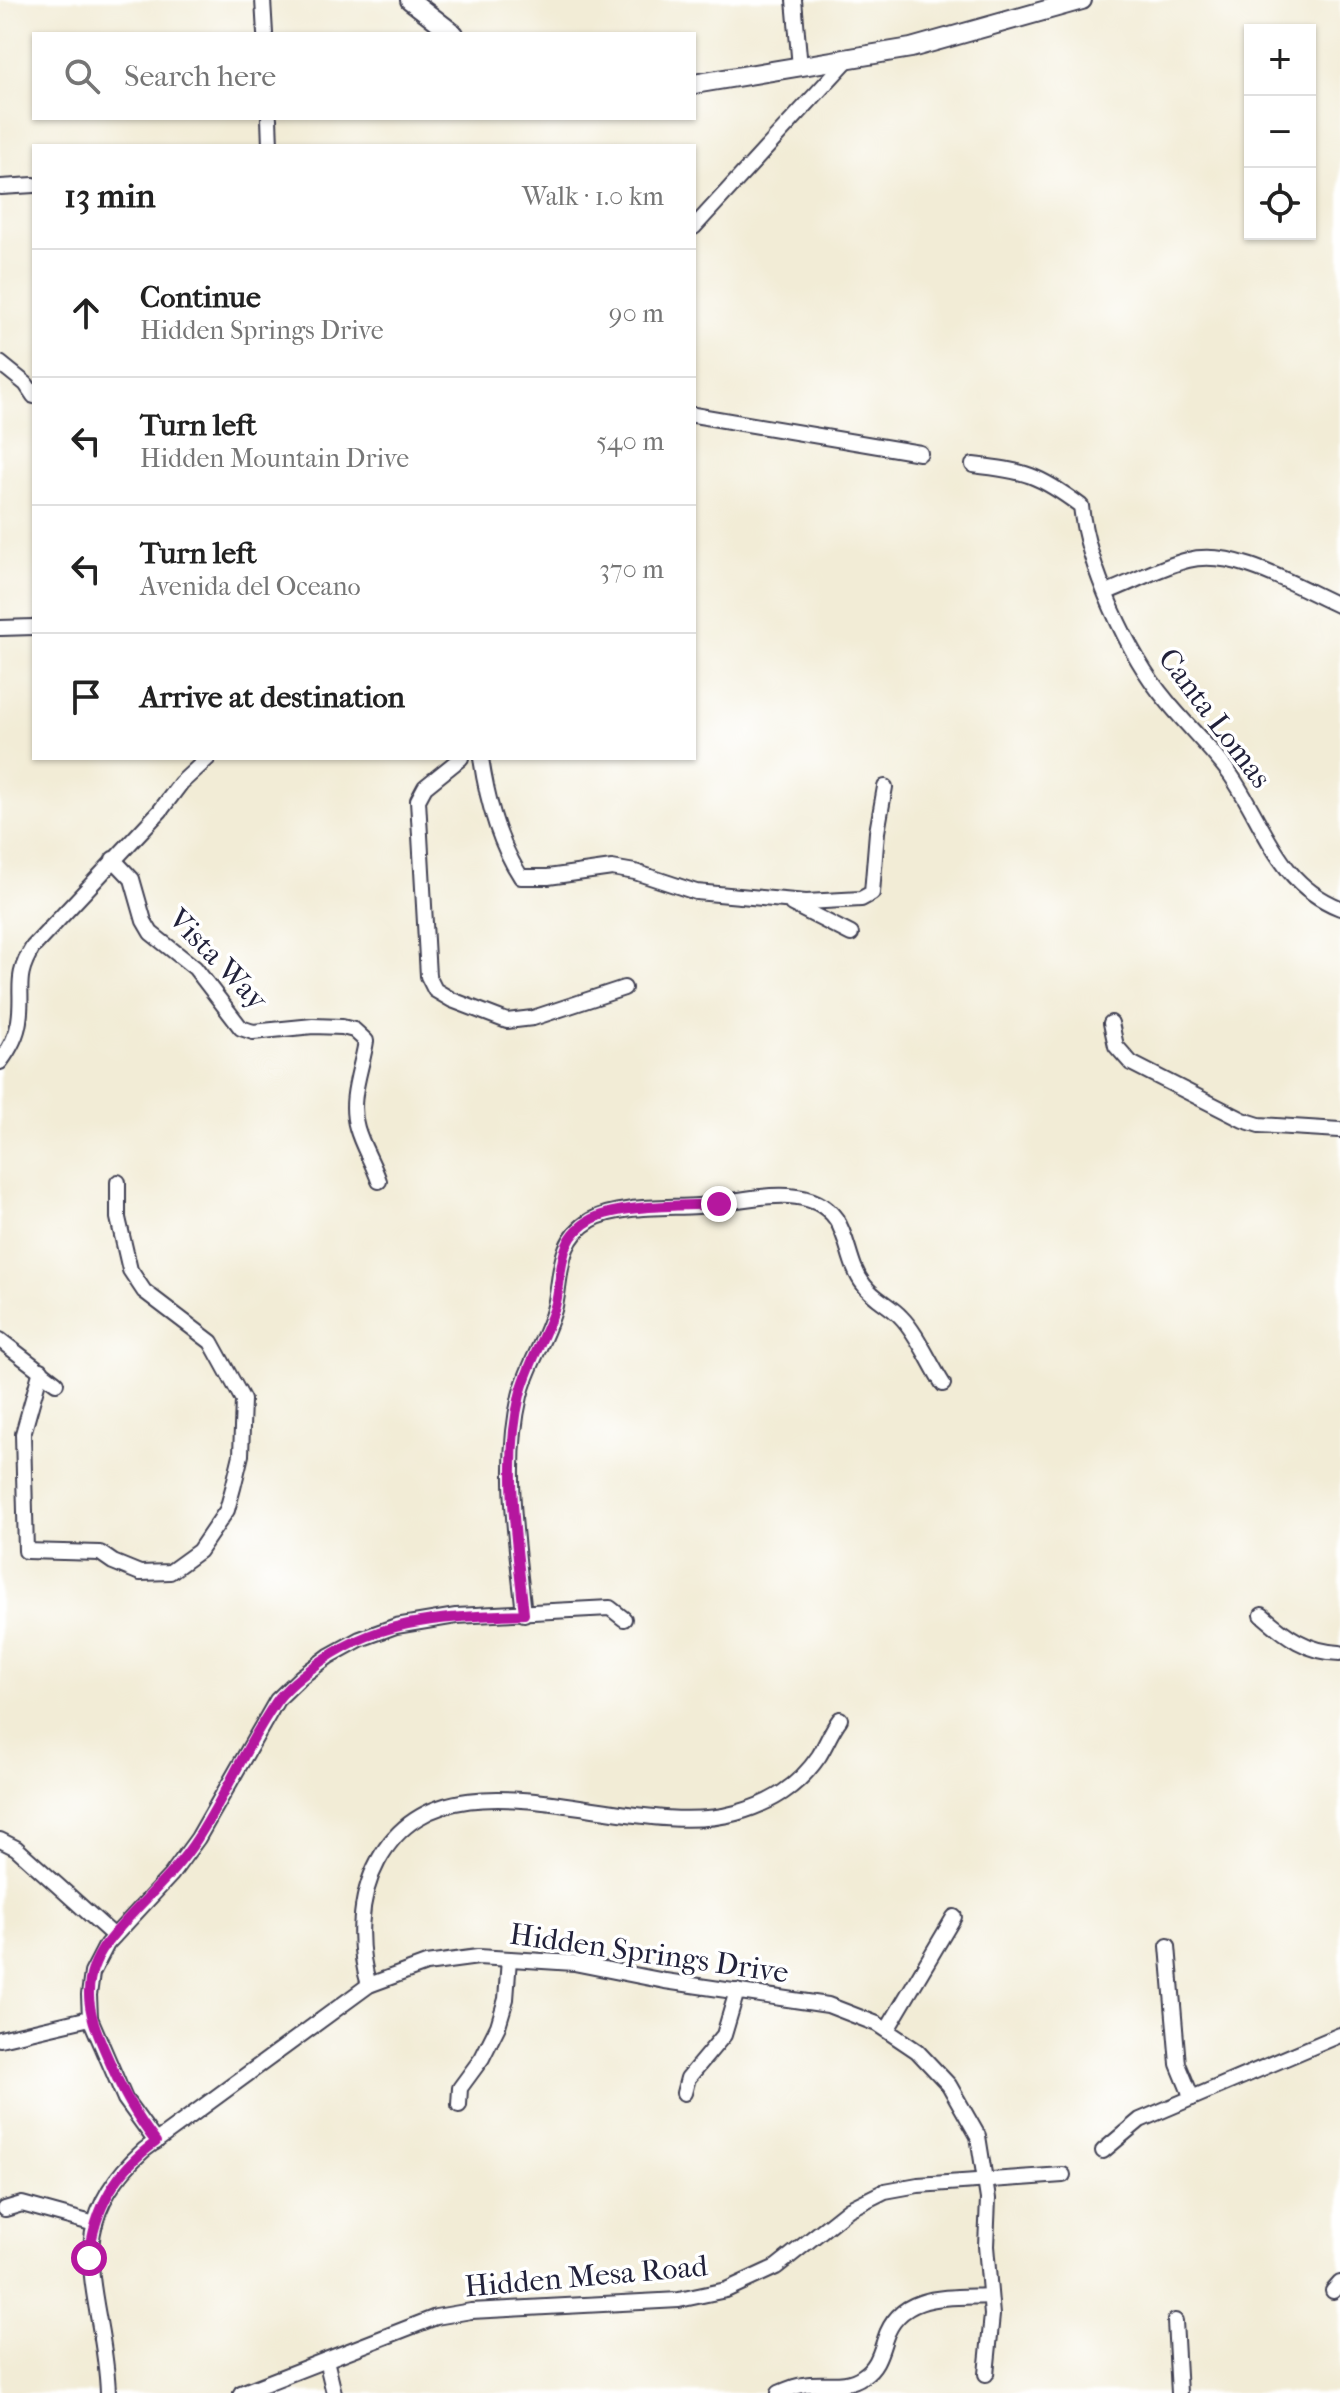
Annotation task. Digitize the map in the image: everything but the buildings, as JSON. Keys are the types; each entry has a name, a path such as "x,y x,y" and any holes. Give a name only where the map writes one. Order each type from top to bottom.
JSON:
{"main road":[{"path":"410,0 451,32"},
{"path":"696,84 911,48 1082,0"}],"street":[{"path":"263,0 265,32"},
{"path":"794,0 800,67"},
{"path":"696,225 850,57"},
{"path":"269,120 270,144"},
{"path":"1,187 32,185"},
{"path":"0,363 26,384 32,393"},
{"path":"696,415 920,453"},
{"name":"Canta Lomas","path":"973,465 1031,474 1050,483 1081,506 1084,533 1130,646 1147,676 1227,770 1285,868 1307,890 1340,908"},
{"path":"1107,592 1187,560 1224,559 1251,566 1340,606"},
{"path":"0,628 32,627"},
{"path":"0,1062 10,1048 19,1022 18,990 26,957 160,811 172,792 206,760"},
{"path":"459,760 425,787 418,800 428,976 435,990 452,1000 507,1021 533,1018 624,988"},
{"path":"481,760 486,792 508,856 521,877 548,877 612,868 635,872 696,892 806,902 861,899 872,893 877,832 885,787"},
{"name":"Vista Way","path":"113,859 132,879 144,921 151,933 195,968 241,1028 253,1032 313,1026 342,1027 354,1030 366,1041 354,1096 354,1112 357,1128 379,1181"},
{"path":"784,900 851,934"},
{"path":"1111,1023 1116,1046 1131,1063 1243,1120 1259,1125 1340,1130"},
{"path":"41,1370 23,1434 26,1551 100,1553 140,1573 155,1574 170,1572 199,1551 227,1510 241,1455 243,1400 211,1342 144,1291 130,1270 118,1218 118,1182"},
{"path":"524,1614 514,1501 514,1421 521,1392 555,1308 562,1256 577,1232 592,1219 627,1210 719,1204 779,1194 807,1198 835,1218 862,1283 871,1294 902,1317 943,1384"},
{"path":"0,1340 56,1383"},
{"path":"156,2142 125,2099 90,2018 92,1973 101,1953 114,1936 171,1875 198,1838 277,1700 314,1666 352,1643 396,1626 456,1616 610,1608 624,1619"},
{"path":"1262,1615 1298,1643 1316,1650 1340,1653"},
{"path":"369,1985 362,1963 361,1939 364,1899 371,1876 382,1854 398,1834 429,1812 453,1802 490,1797 665,1819 705,1819 731,1814 763,1803 793,1787 817,1758 840,1719"},
{"path":"0,1840 16,1848 114,1936"},
{"path":"887,2030 954,1917"},
{"path":"1168,1946 1178,2064 1192,2098"},
{"name":"Hidden Springs Drive","path":"108,2393 89,2269 95,2224 106,2197 122,2172 156,2142 369,1985 411,1968 478,1957 574,1963 665,1981 828,2005 887,2030 917,2051 949,2085 978,2136 986,2181 986,2246 992,2315 986,2374"},
{"path":"459,2105 460,2088 482,2058 498,2026 506,1999 509,1959"},
{"path":"684,2093 688,2078 724,2035 737,1991"},
{"path":"0,2039 90,2018"},
{"path":"1103,2151 1140,2120 1340,2035"},
{"name":"Hidden Mesa Road","path":"241,2393 413,2325 450,2314 679,2300 714,2293 776,2267 849,2209 885,2191 918,2185 1063,2175"},
{"path":"5,2209 22,2204 95,2224"},
{"path":"779,2393 803,2385 847,2384 861,2378 876,2364 895,2319 919,2301 990,2296"},
{"path":"1175,2321 1179,2393"},
{"path":"326,2360 334,2393"}],"route":[{"path":"89,2258 99,2210 113,2184 144,2150 156,2142 125,2099 90,2018 90,1984 101,1953 171,1875 198,1838 277,1700 314,1666 360,1639 415,1621 524,1614 515,1529 514,1421 521,1392 555,1308 560,1264 566,1248 584,1225 607,1214 719,1204"}]}
